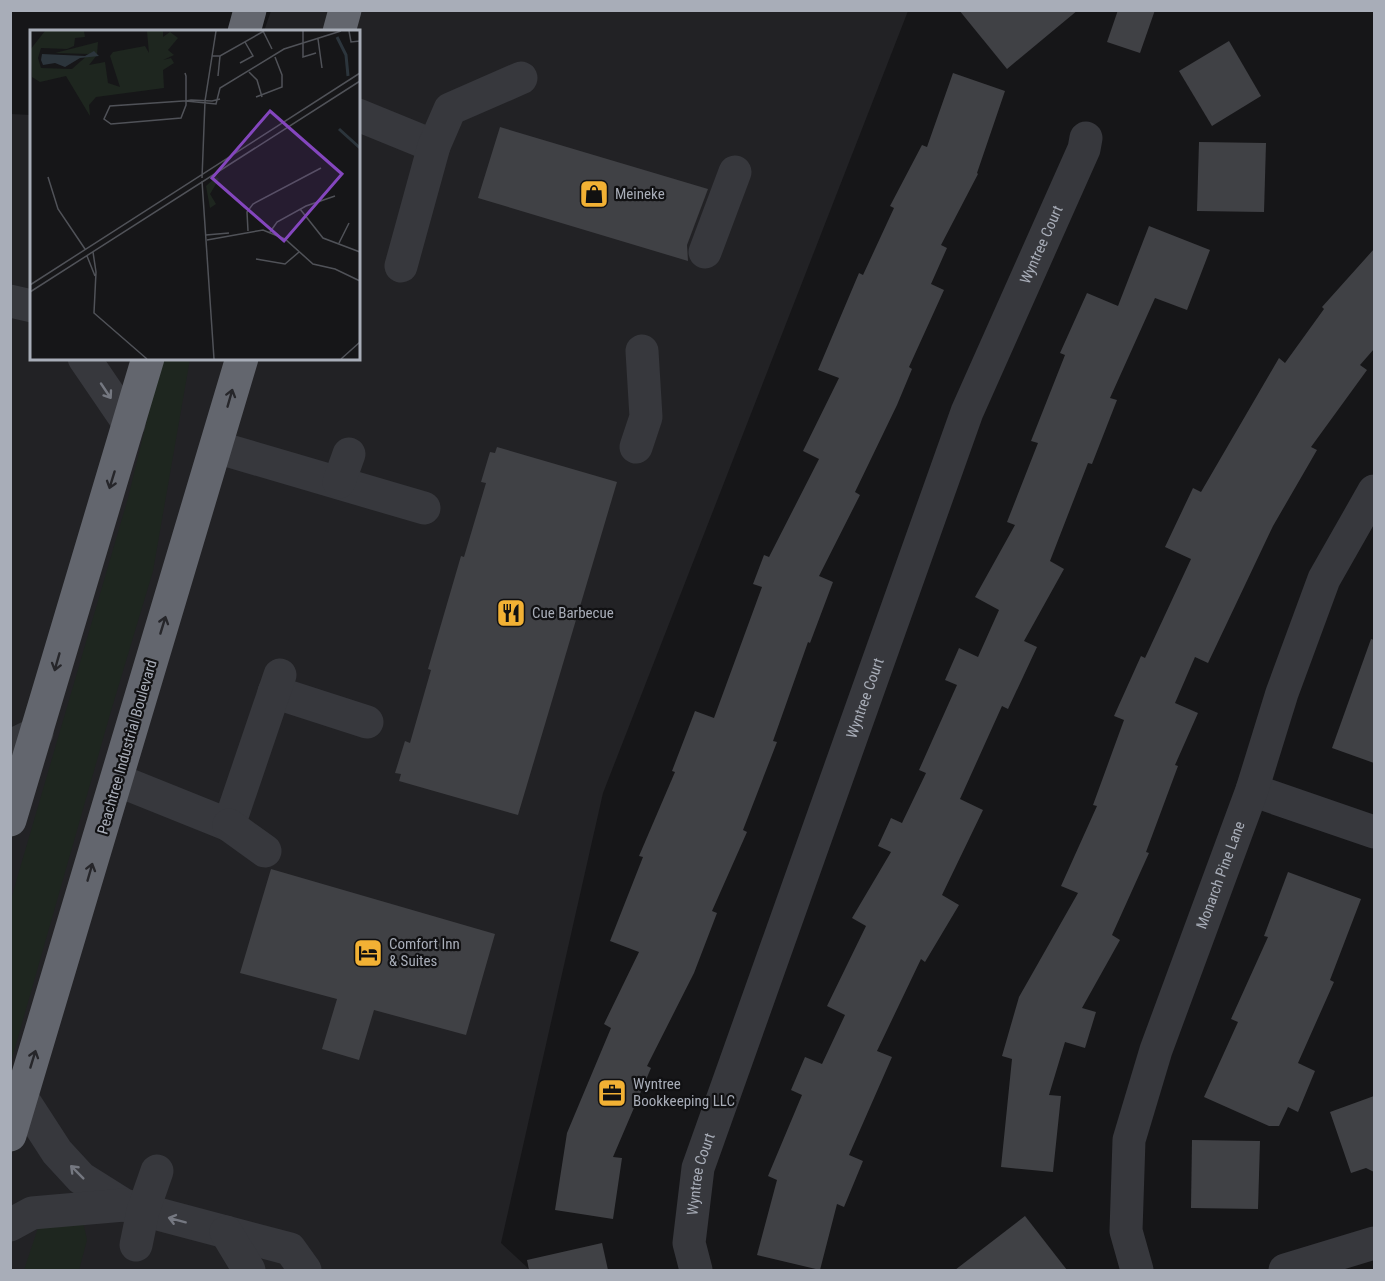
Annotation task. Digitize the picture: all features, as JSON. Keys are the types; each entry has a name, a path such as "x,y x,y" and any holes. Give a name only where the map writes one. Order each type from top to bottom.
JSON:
{"highway":[{"path":"245,30 250,10"},
{"path":"340,30 345,10"},
{"path":"10,820 24,739 129,424 147,360"},
{"name":"Peachtree Industrial Boulevard","path":"10,1135 241,360"}],"street":[{"path":"401,266 434,146 450,109 521,78"},
{"path":"360,116 434,146"},
{"name":"Wyntree Court","path":"696,1270 689,1243 698,1168 967,412 1084,149 1086,138"},
{"path":"705,252 735,172"},
{"path":"10,301 30,306"},
{"path":"636,447 646,417 642,351"},
{"path":"85,360 129,424"},
{"path":"216,447 344,468 424,508"},
{"name":"Monarch Pine Lane","path":"1137,1270 1126,1231 1129,1140 1156,1050 1252,790 1282,693 1324,579 1374,491"},
{"path":"229,825 277,684 367,722"},
{"path":"117,780 229,825 265,851"},
{"path":"1252,790 1374,832"},
{"path":"22,1098 57,1152 81,1178 134,1208 290,1249 305,1270"},
{"path":"136,1245 134,1208 157,1171"},
{"path":"10,1225 32,1213 134,1208"},
{"path":"226,1232 249,1270"},
{"path":"1285,1270 1374,1243"}],"shaded area":[{"path":"271,11 908,11 603,793 501,1243 530,1270 11,1270 11,114 30,115 30,360 360,360 360,30 264,30"},
{"path":"160,360 190,360 153,571 11,1062 11,899 128,498"},
{"path":"82,1217 87,1240 79,1270 24,1270 38,1228"}],"building":[{"path":"959,10 1078,10 1007,69"},
{"path":"1118,10 1155,10 1140,53 1107,42"},
{"path":"1229,41 1261,96 1212,126 1179,71"},
{"path":"953,73 1005,91 978,174 941,245 947,248 931,284 944,290 909,367 912,369 897,405 855,492 860,495 819,576 833,582 810,643 808,642 773,741 777,742 743,830 747,832 712,911 717,913 694,973 647,1066 651,1068 613,1157 622,1158 613,1219 555,1210 567,1133 611,1028 604,1024 639,952 610,941 643,857 639,856 675,772 672,771 695,711 714,718 762,587 753,584 764,555 769,557 819,459 803,451 839,378 818,370 859,273 863,275 894,208 890,206 922,145 927,147"},
{"name":"Meineke","path":"500,127 708,189 687,245 688,261 478,198"},
{"path":"1199,142 1266,143 1264,212 1197,211"},
{"path":"1149,226 1210,250 1187,310 1155,298 1110,398 1117,400 1092,464 1088,463 1050,561 1064,569 1024,641 1037,647 1008,709 1002,706 960,799 983,810 942,895 959,905 925,962 921,959 877,1051 892,1057 849,1155 863,1161 844,1207 837,1204 820,1270 757,1255 777,1180 768,1176 802,1095 791,1090 805,1057 822,1064 845,1015 827,1006 866,926 852,918 891,852 878,846 891,818 902,823 926,773 919,770 957,685 945,680 959,648 978,657 999,610 975,597 1015,525 1007,522 1038,443 1031,441 1065,355 1060,353 1087,293 1118,306"},
{"path":"1374,249 1374,349 1360,365 1367,370 1311,447 1317,450 1273,526 1208,663 1195,657 1175,703 1198,713 1175,765 1178,766 1146,852 1149,853 1112,935 1120,940 1082,1008 1096,1012 1085,1048 1065,1042 1049,1095 1061,1096 1053,1172 1001,1167 1012,1059 1002,1056 1019,997 1078,893 1061,886 1097,806 1093,805 1124,720 1114,716 1141,656 1145,658 1191,559 1165,547 1193,488 1201,492 1279,358 1285,363 1324,309 1322,307"},
{"name":"Cue Barbecue","path":"497,447 617,482 518,815 399,781 401,774 395,773 405,741 410,743 431,670 428,669 461,556 464,557 486,483 481,482 490,452 495,453"},
{"path":"1371,639 1374,640 1374,763 1332,748"},
{"name":"Comfort Inn & Suites","path":"271,869 495,934 466,1035 374,1010 359,1060 322,1049 337,999 240,973"},
{"path":"1288,872 1361,899 1330,980 1334,982 1298,1063 1315,1071 1298,1112 1288,1107 1279,1126 1269,1126 1204,1097 1238,1022 1231,1019 1268,937 1264,936"},
{"path":"1374,1096 1374,1172 1366,1168 1351,1173 1330,1112"},
{"path":"1192,1140 1260,1141 1258,1209 1191,1208"},
{"path":"1025,1216 1067,1270 955,1270"},
{"path":"602,1243 608,1270 529,1270 527,1260"}],"place":[{"name":"Meineke","path":"594,194"},
{"name":"Cue Barbecue","path":"511,613"},
{"name":"Comfort Inn & Suites","path":"368,953"},
{"name":"Wyntree Bookkeeping LLC","path":"612,1093"}]}
